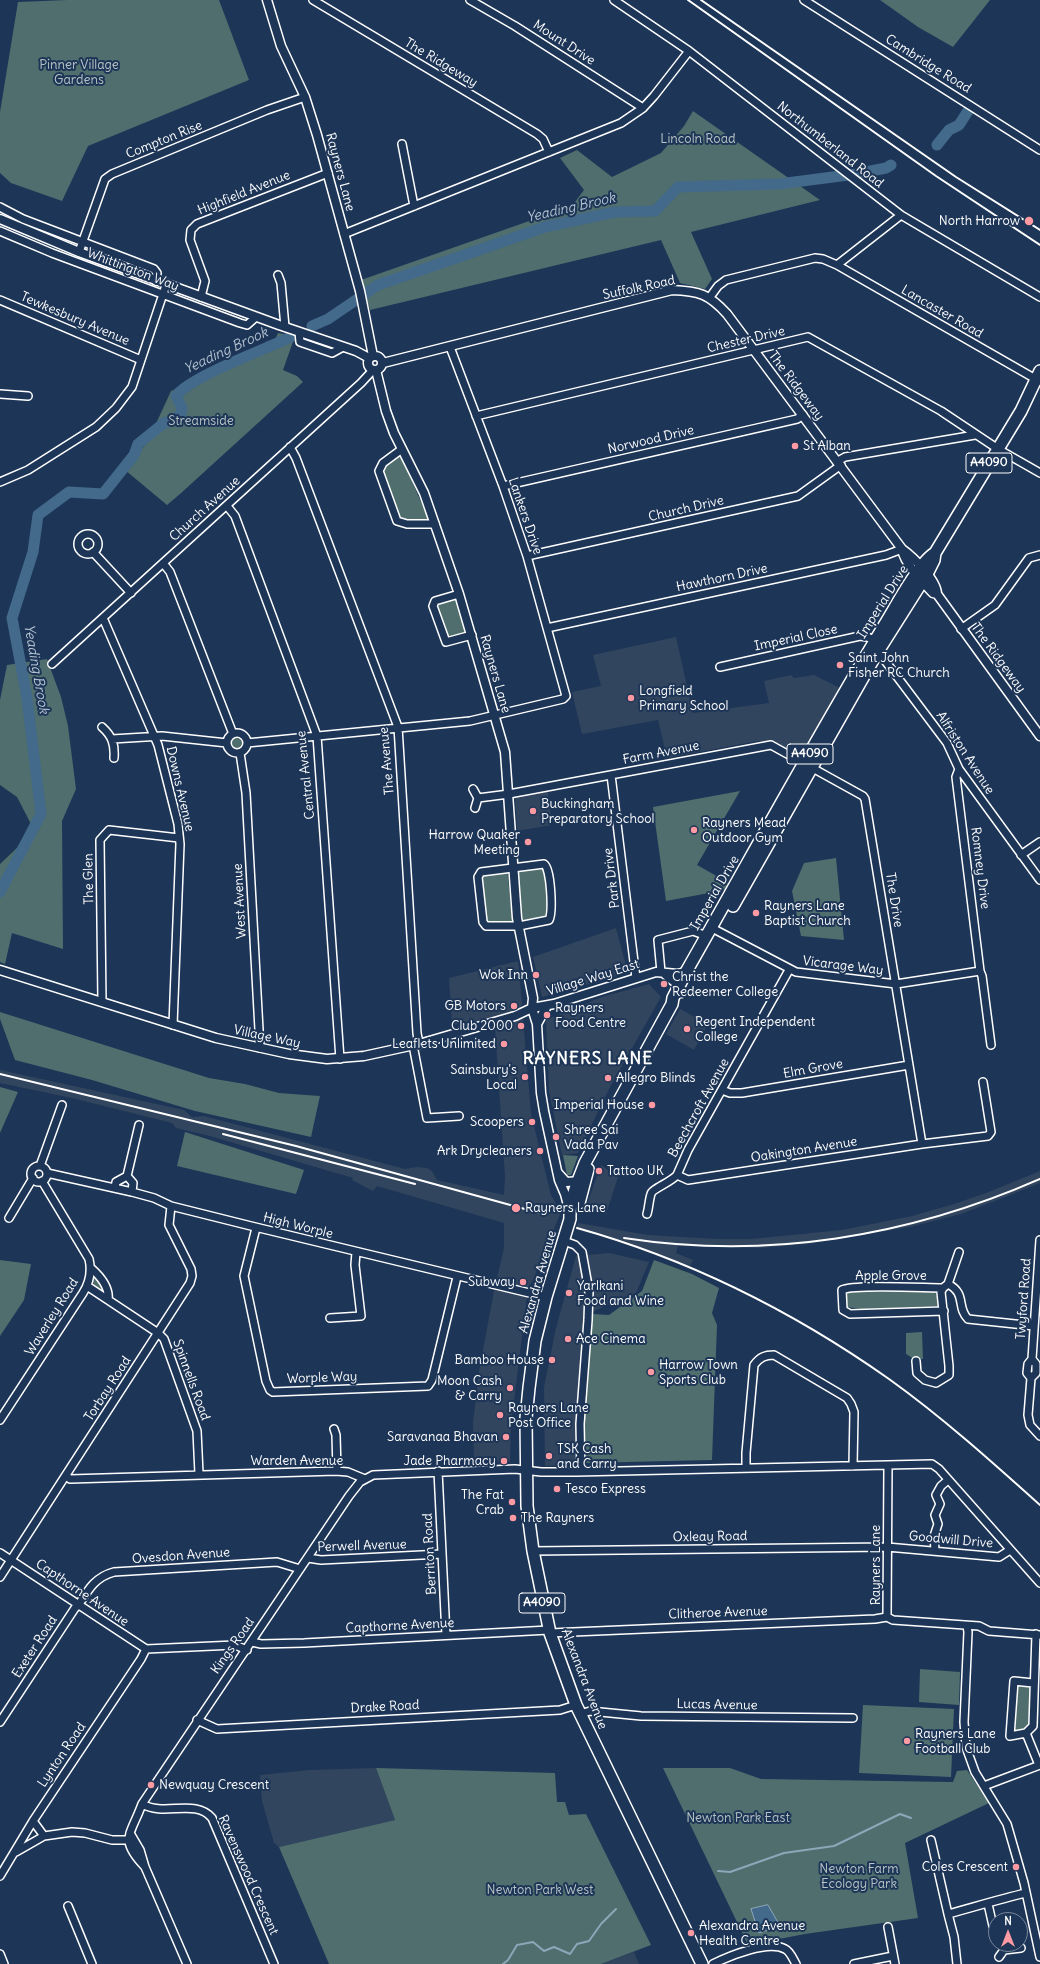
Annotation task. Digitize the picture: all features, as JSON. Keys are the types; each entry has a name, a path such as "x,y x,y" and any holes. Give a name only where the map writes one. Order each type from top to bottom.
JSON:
{"main road":[{"name":"Imperial Drive","path":"579,1202 585,1163 672,1004 673,998 681,990 712,932 808,766 874,647 921,574 934,560 935,553 1021,411 1039,378"},
{"name":"Imperial Drive","path":"681,990 686,972 712,932"},
{"name":"Alexandra Avenue","path":"582,1180 546,1297 535,1341 526,1418 528,1512 533,1552 550,1631 578,1710 702,1964"},
{"name":"Alexandra Avenue","path":"570,1216 575,1213 579,1202"}],"street":[{"name":"Rayners Lane","path":"268,0 281,46 305,97 328,173 360,295 370,340 371,357 368,366 374,370 379,382 386,411 402,449 424,493 472,635 505,752 518,926 533,998 532,1008 536,1022 541,1093 558,1173 570,1216"},
{"name":"The Ridgeway","path":"313,0 537,134 543,140 549,152"},
{"name":"Mount Drive","path":"470,0 515,26 644,108"},
{"name":"Northumberland Road","path":"614,0 690,51 901,215 1040,297"},
{"name":"Cambridge Road","path":"804,0 1040,150"},
{"path":"344,234 621,123 644,108 690,51"},
{"name":"Compton Rise","path":"79,252 105,179 112,174 267,110 305,97"},
{"path":"402,144 414,206"},
{"name":"Highfield Avenue","path":"201,297 205,281 190,240 191,230 197,224 328,173"},
{"name":"Whittington Way","path":"0,207 23,219 154,269 157,273 156,281"},
{"path":"710,297 721,282 734,278 815,258 823,259 837,265 901,215"},
{"name":"Whittington Way","path":"0,219 79,252 166,285 371,357"},
{"name":"Whittington Way","path":"0,231 52,253 247,325 256,317"},
{"name":"Lancaster Road","path":"837,265 1039,378"},
{"path":"278,275 281,283 285,327"},
{"path":"0,482 28,470 96,427 116,408 132,387 166,285"},
{"name":"Suffolk Road","path":"383,363 672,290 694,291 710,297"},
{"name":"The Ridgeway","path":"710,297 727,314 802,415 840,463 902,549 903,555 921,574 933,593 937,594 1040,736"},
{"name":"Tewkesbury Avenue","path":"0,300 142,360"},
{"name":"Chester Drive","path":"476,416 808,337 942,411 975,435 1040,473"},
{"path":"358,352 370,340"},
{"name":"Lankers Drive","path":"450,347 503,486 527,556 566,696 563,699 494,714"},
{"path":"371,357 380,357 383,363 381,368 374,370"},
{"name":"Church Avenue","path":"52,664 227,506 374,370"},
{"path":"366,378 379,382"},
{"path":"0,394 28,396"},
{"name":"Norwood Drive","path":"503,486 797,419 802,415"},
{"name":"Church Drive","path":"527,556 798,496 840,463 845,457 975,435"},
{"name":"The Avenue","path":"290,447 302,472 398,727 417,1033 416,1045 425,1119 459,1116"},
{"path":"402,449 383,463 379,471 397,521 406,524 435,524"},
{"name":"Central Avenue","path":"227,506 235,516 317,736 340,1059"},
{"name":"Hawthorn Drive","path":"548,628 886,555 902,549"},
{"path":"93,552 131,593"},
{"path":"961,628 995,605 1029,558 1040,555"},
{"path":"163,563 170,572 233,734"},
{"path":"459,594 435,601 432,606 446,642 472,635"},
{"name":"Downs Avenue","path":"103,618 155,736 178,824 180,838 176,983 173,1025"},
{"name":"Imperial Close","path":"720,667 860,636 867,637 874,647"},
{"name":"Alfriston Avenue","path":"874,647 948,743 959,769 1040,880"},
{"path":"247,742 470,721 494,714"},
{"path":"102,726 112,739 115,748 114,758"},
{"path":"233,734 242,735 247,742 245,749 240,753 231,751 227,743 229,737 233,734"},
{"path":"112,739 155,736 227,743"},
{"name":"Farm Avenue","path":"478,798 509,794 771,746 808,766"},
{"name":"West Avenue","path":"240,753 246,792 260,1048"},
{"name":"The Drive","path":"808,766 863,796 865,800 922,1144"},
{"name":"Romney Drive","path":"959,769 956,777 991,1045"},
{"name":"Park Drive","path":"611,775 636,978"},
{"path":"473,789 478,798 475,808"},
{"name":"The Glen","path":"102,1002 100,840 109,830 180,838"},
{"path":"1022,855 1040,842"},
{"path":"544,864 549,870 551,911 549,920 518,926 486,926 483,922 478,877 483,871 544,864"},
{"name":"Vicarage Way","path":"661,972 658,940 693,931 712,932 789,970 796,972 896,984 980,970"},
{"name":"Village Way","path":"0,970 216,1038 309,1057 340,1059 416,1045 520,1014 522,1011 532,1008"},
{"name":"Beechcroft Avenue","path":"677,1175 688,1150 789,970"},
{"path":"661,972 681,990"},
{"name":"Village Way East","path":"532,1008 544,1006 636,978 661,972 677,974 686,972"},
{"path":"520,1014 536,1022 544,1006 533,998"},
{"name":"Elm Grove","path":"722,1090 730,1093 742,1094 909,1065"},
{"name":"Oakington Avenue","path":"677,1175 688,1180 922,1144 960,1141 988,1136 991,1132 984,1082"},
{"path":"9,1218 33,1178 33,1170 40,1166 62,1105"},
{"path":"115,1188 116,1182 127,1176 139,1125"},
{"path":"33,1178 37,1181 42,1181 46,1178 47,1173 45,1168 40,1166"},
{"name":"High Worple","path":"47,1173 132,1192 154,1198 171,1206 256,1228 546,1297"},
{"path":"558,1173 566,1182 582,1180"},
{"path":"647,1214 651,1193 654,1189 669,1183 677,1175"},
{"path":"127,1176 133,1184 132,1192"},
{"name":"Waverley Road","path":"0,1420 87,1286 91,1268 89,1259 42,1181"},
{"name":"Torbay Road","path":"0,1577 190,1283 192,1276 191,1269 169,1225 171,1206"},
{"name":"Worple Way","path":"256,1228 244,1276 266,1380 270,1390 273,1392 428,1386 432,1380 457,1277"},
{"path":"564,1240 575,1245 582,1252 589,1290 580,1424 581,1472"},
{"name":"Twyford Road","path":"1040,1240 1032,1359 1036,1364 1036,1373 1031,1378 1028,1415 1030,1425 1040,1436"},
{"path":"330,1318 361,1316 355,1265 356,1252"},
{"path":"916,1361 917,1373 925,1380 936,1383 949,1375 944,1311 941,1296 959,1252"},
{"path":"91,1268 101,1278 107,1288 108,1300"},
{"name":"Spinnells Road","path":"87,1286 158,1333 164,1339 197,1431 198,1474"},
{"path":"945,1286 957,1290 960,1295 964,1315 968,1319 1034,1326"},
{"name":"Apple Grove","path":"944,1311 850,1314 843,1310 841,1294 842,1290 845,1289 945,1286"},
{"path":"746,1468 754,1365 759,1358 765,1355 774,1355 847,1398 854,1412 853,1466"},
{"path":"334,1429 336,1435 337,1471"},
{"path":"365,1478 386,1473 514,1469 528,1471 581,1472 932,1464 938,1467 1040,1583"},
{"name":"Rayners Lane","path":"888,1465 887,1617 893,1620 978,1626 989,1631 1038,1635"},
{"name":"Warden Avenue","path":"66,1476 70,1479 337,1471 348,1472 365,1478"},
{"name":"Berriton Road","path":"438,1471 446,1635"},
{"name":"Kings Road","path":"131,1838 132,1825 142,1804 197,1720 247,1650 354,1488 365,1478"},
{"path":"935,1550 934,1536 938,1524 935,1515 940,1504 936,1495 941,1486 950,1482"},
{"name":"Goodwill Drive","path":"887,1547 935,1550 999,1557 1010,1550"},
{"name":"Oxleay Road","path":"533,1552 887,1547"},
{"name":"Capthorne Avenue","path":"0,1554 146,1649"},
{"name":"Perwell Avenue","path":"308,1558 315,1560 334,1560 442,1554"},
{"name":"Ovesdon Avenue","path":"78,1605 95,1581 103,1575 114,1572 277,1562 300,1569"},
{"name":"Exeter Road","path":"0,1722 78,1605"},
{"name":"Clitheroe Avenue","path":"550,1631 875,1619 887,1617"},
{"path":"967,1626 964,1736 970,1760 1007,1824 1038,1931 1040,1957"},
{"name":"Capthorne Avenue","path":"252,1642 275,1644 550,1631"},
{"path":"1033,1683 1014,1681 1010,1736 1026,1733 1033,1726 1033,1683 1038,1635"},
{"path":"146,1649 235,1645 247,1650"},
{"name":"Lynton Road","path":"0,1876 33,1821 141,1659 146,1649"},
{"name":"Lucas Avenue","path":"578,1710 641,1716 853,1718"},
{"name":"Drake Road","path":"197,1720 217,1729 578,1710"},
{"path":"984,1786 1040,1765 1026,1733"},
{"name":"Ravenswood Crescent","path":"142,1804 156,1810 191,1808 208,1813 212,1818 274,1964"},
{"path":"33,1821 44,1836"},
{"path":"14,1853 44,1836 72,1832 86,1833 112,1840 131,1838 140,1850 145,1867 187,1964"},
{"path":"932,1840 954,1937 957,1964"},
{"path":"948,1914 988,1904 997,1899 1026,1893"},
{"path":"988,1904 990,1912"},
{"path":"68,1906 92,1964"},
{"path":"854,1964 894,1960 888,1928"},
{"path":"713,1964 739,1953 777,1946 786,1949 796,1964"},
{"path":"999,1957 1002,1952"},
{"path":"0,1954 4,1964"}],"shaded area":[{"name":"Longfield Primary School","path":"676,637 693,713 769,703 764,681 791,675 794,678 814,675 840,688 800,757 775,741 757,741 667,758 658,720 582,734 572,692 601,686 593,655"},
{"name":"Buckingham Preparatory School","path":"548,791 552,825 517,831 515,798"},
{"path":"616,928 628,973 542,997 533,957"},
{"path":"518,961 522,1004 519,1010 490,1018 452,1025 449,978"},
{"path":"649,984 661,997 609,1089 578,1153 562,1155 549,1091 546,1020 602,997"},
{"name":"Regent Independent College","path":"680,1009 708,1024 694,1050 666,1034"},
{"path":"523,1019 531,1114 551,1195 561,1212 533,1280 528,1288 511,1425 510,1462 474,1461 473,1423 479,1371 494,1291 504,1248 504,1223 377,1186 373,1191 352,1180 353,1178 210,1136 176,1128 172,1123 72,1098 0,1083 0,1070 184,1110 192,1117 204,1116 405,1169 417,1167 427,1168 432,1171 437,1180 504,1195 505,1177 495,1027"},
{"path":"601,1165 618,1177 606,1214 585,1210"},
{"path":"1040,1171 1040,1183 961,1214 910,1227 807,1244 760,1248 678,1246 676,1253 693,1260 689,1268 619,1241 576,1228 578,1223 648,1235 716,1239 751,1239 842,1230 912,1216 954,1204"},
{"path":"609,1253 649,1262 636,1293 587,1314 579,1373 577,1465 545,1466 544,1387 556,1328 576,1256"},
{"path":"376,1768 395,1820 279,1847 274,1843 262,1801 260,1775 309,1770"},
{"path":"768,1905 780,1926 759,1933 751,1909"},
{"path":"634,1952 639,1964 601,1964"}],"green space":[{"name":"Pinner Village Gardens","path":"67,0 219,0 249,80 88,146 62,201 11,183 0,173 0,112 18,2"},
{"path":"880,0 990,0 953,47 918,27"},
{"name":"Lincoln Road","path":"693,111 820,200 691,232 712,279 705,289 680,283 661,240 370,310 361,280 572,206 584,190 560,158 577,150 612,177 661,153 684,126"},
{"name":"Streamside","path":"278,333 295,336 283,370 297,376 303,382 180,494 167,505 125,470 148,441 171,391 271,349"},
{"path":"399,452 430,522 400,522 382,469"},
{"path":"456,598 467,633 446,640 435,604"},
{"path":"47,659 61,697 68,726 76,789 62,821 63,949 12,933 5,964 0,962 0,864 19,846 31,824 17,797 0,785 0,700 7,665"},
{"path":"237,736 242,738 244,743 242,748 237,750 232,748 230,743 232,738"},
{"path":"740,791 697,865 729,883 725,890 666,901 653,807"},
{"path":"836,858 844,940 801,936 792,891 804,863"},
{"path":"544,864 551,916 521,925 516,867"},
{"path":"507,868 513,926 486,926 481,872"},
{"path":"0,1012 209,1078 245,1084 279,1093 320,1096 311,1137 195,1111 92,1080 15,1060 0,1019"},
{"path":"0,1087 18,1092 0,1133"},
{"path":"185,1132 304,1170 296,1194 177,1166"},
{"path":"563,1155 578,1156 571,1175 567,1175"},
{"path":"0,1260 31,1264 24,1300 0,1336"},
{"name":"Harrow Town Sports Club","path":"654,1260 692,1274 719,1288 712,1313 717,1325 712,1460 584,1463 585,1393 593,1314 609,1315 642,1291"},
{"path":"97,1276 99,1277 105,1293 94,1288 93,1279"},
{"path":"847,1292 935,1292 939,1302 938,1306 862,1309 846,1307 845,1295"},
{"path":"922,1332 923,1359 914,1359 906,1354 906,1333"},
{"path":"920,1669 960,1672 959,1705 919,1702"},
{"path":"1014,1686 1033,1686 1029,1730 1014,1732"},
{"name":"Rayners Lane Football Club","path":"863,1705 954,1709 951,1777 859,1773"},
{"name":"Newton Park West","path":"376,1768 555,1773 557,1802 565,1802 569,1815 586,1814 651,1945 601,1964 329,1964 279,1847 395,1820"},
{"path":"663,1768 730,1768 761,1779 953,1782 957,1771 967,1770 989,1803 905,1843 918,1918 805,1934 748,1945"}],"waterway":[{"name":"Yeading Brook","path":"937,145 949,130 959,125 968,111"},
{"name":"Yeading Brook","path":"312,326 328,319 378,285 545,227 615,212 655,211 678,187 779,184 856,174 886,168 891,165"},
{"name":"Yeading Brook","path":"0,892 41,814 27,698 12,618 33,552 38,515 69,492 103,494 134,455 138,444 164,423 175,419 181,414 182,408 176,396 184,389 196,380 212,372 291,337"},
{"path":"718,1871 730,1872 784,1853 834,1846 900,1814 911,1818"},
{"path":"503,1964 508,1960 517,1945 533,1942 544,1951 554,1947 570,1954 577,1944 589,1941 601,1924 616,1909"}],"railway":[{"path":"688,0 936,176 1040,245"},
{"path":"701,0 956,177 1040,230"},
{"path":"0,1074 296,1146 543,1214"},
{"path":"223,1134 415,1184"},
{"path":"624,1238 678,1244 731,1246 784,1244 836,1238 888,1229 939,1216 990,1199 1040,1179"},
{"path":"577,1228 659,1255 699,1272 739,1290 816,1332 853,1355 909,1394 966,1440 1040,1505"}],"place":[{"name":"North Harrow","path":"1029,221"},
{"name":"St Alban","path":"795,446"},
{"name":"Saint John Fisher RC Church","path":"840,665"},
{"name":"Longfield Primary School","path":"631,698"},
{"name":"Buckingham Preparatory School","path":"533,811"},
{"name":"Rayners Mead Outdoor Gym","path":"694,830"},
{"name":"Harrow Quaker Meeting","path":"528,842"},
{"name":"Rayners Lane Baptist Church","path":"756,913"},
{"name":"Wok Inn","path":"536,975"},
{"name":"Christ the Redeemer College","path":"664,984"},
{"name":"GB Motors","path":"514,1006"},
{"name":"Rayners Food Centre","path":"547,1015"},
{"name":"Club 2000","path":"521,1026"},
{"name":"Regent Independent College","path":"687,1029"},
{"name":"Leaflets Unlimited","path":"504,1044"},
{"name":"Sainsbury's Local","path":"525,1077"},
{"name":"Allegro Blinds","path":"608,1078"},
{"name":"Imperial House","path":"652,1105"},
{"name":"Scoopers","path":"532,1122"},
{"name":"Shree Sai Vada Pav","path":"556,1137"},
{"name":"Ark Drycleaners","path":"540,1151"},
{"name":"Tattoo UK","path":"599,1171"},
{"name":"Rayners Lane","path":"516,1208"},
{"name":"Subway","path":"523,1282"},
{"name":"Yarlkani Food and Wine","path":"569,1293"},
{"name":"Ace Cinema","path":"568,1339"},
{"name":"Bamboo House","path":"552,1360"},
{"name":"Harrow Town Sports Club","path":"651,1372"},
{"name":"Moon Cash & Carry","path":"510,1388"},
{"name":"Rayners Lane Post Office","path":"500,1415"},
{"name":"Saravanaa Bhavan","path":"506,1437"},
{"name":"TSK Cash and Carry","path":"549,1456"},
{"name":"Jade Pharmacy","path":"504,1461"},
{"name":"Tesco Express","path":"557,1489"},
{"name":"The Fat Crab","path":"512,1502"},
{"name":"The Rayners","path":"513,1518"},
{"name":"Rayners Lane Football Club","path":"907,1741"},
{"name":"Newquay Crescent","path":"151,1785"},
{"name":"Coles Crescent","path":"1016,1867"},
{"name":"Alexandra Avenue Health Centre","path":"691,1933"}],"district":[{"name":"RAYNERS LANE","path":"588,1059"}],"park label":[{"name":"Newton Park East","path":"738,1818"},
{"name":"Newton Farm Ecology Park","path":"859,1876"}]}
